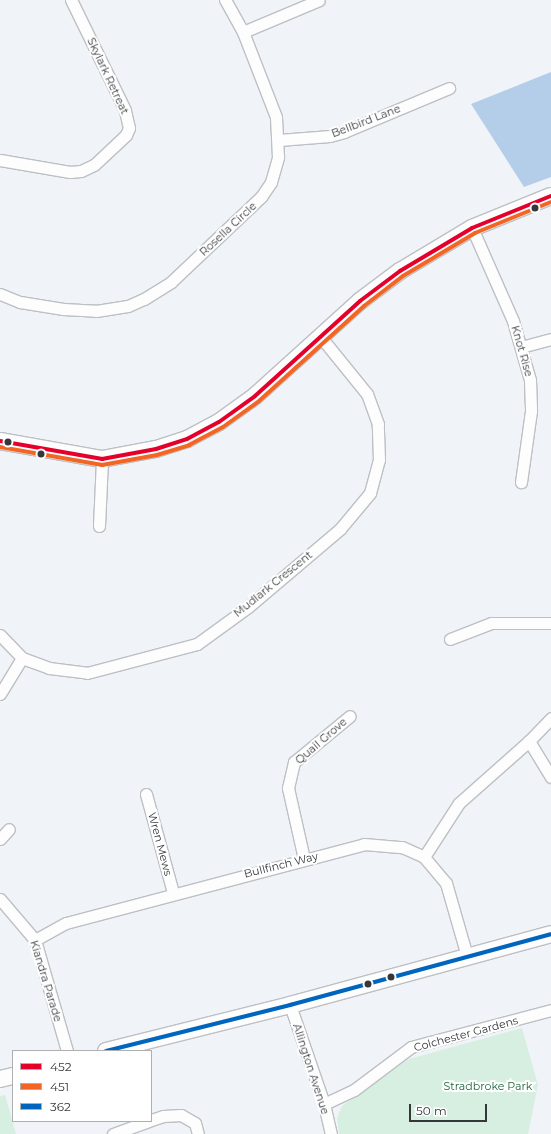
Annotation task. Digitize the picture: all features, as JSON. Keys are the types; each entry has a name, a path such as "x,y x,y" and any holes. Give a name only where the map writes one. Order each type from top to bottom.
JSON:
{"street":[{"name":"Skylark Retreat","path":"0,160 70,172 81,171 94,165 126,135 129,128 125,110 71,0"},
{"name":"Rosella Circle","path":"0,294 44,306 96,311 128,306 144,299 171,282 261,198 276,171 279,140 276,117 243,32 225,0"},
{"path":"243,32 318,0"},
{"name":"Bellbird Lane","path":"279,140 330,136 344,132 450,88"},
{"path":"0,441 102,459 156,449 187,439 219,422 255,396 320,336 400,271 472,228 551,196"},
{"name":"Knot Rise","path":"472,228 498,284 521,347 530,380 531,411 521,482"},
{"name":"Mudlark Crescent","path":"0,635 22,658 49,668 87,674 197,644 248,607 340,530 370,493 380,460 378,424 367,394 320,336"},
{"path":"521,347 551,338"},
{"path":"99,526 102,459"},
{"path":"450,639 491,623 551,623"},
{"path":"0,694 22,658"},
{"name":"Quail Grove","path":"304,859 288,788 294,762 350,716"},
{"path":"424,857 459,803 529,741 551,718"},
{"path":"529,741 551,777"},
{"name":"Wren Mews","path":"146,794 173,893"},
{"path":"0,839 9,829"},
{"name":"Bullfinch Way","path":"35,940 66,923 173,893 364,844 402,847 424,857 446,883 467,956"},
{"name":"Kiandra Parade","path":"0,899 9,906 35,940 67,1050"},
{"path":"110,1050 290,1005 551,934"},
{"name":"Allington Avenue","path":"290,1005 324,1104 331,1134"},
{"name":"Colchester Gardens","path":"324,1104 354,1090 412,1048 551,1010"},
{"path":"0,1079 12,1076"},
{"path":"152,1120 163,1116 182,1115 195,1123 198,1134"},
{"path":"113,1134 145,1122"}],"green space":[{"name":"Stradbroke Park","path":"522,1028 538,1085 528,1134 339,1134 337,1118 342,1106 409,1059"},
{"path":"5,1095 16,1134 0,1134 0,1096"}],"water":[{"path":"551,72 551,177 524,187 471,104"}],"transit line":[{"name":"452","path":"0,441 102,459 156,449 187,439 219,422 255,396 360,301 400,271 472,228 551,196"},
{"name":"451","path":"0,447 102,465 157,455 189,445 223,427 259,401 364,306 403,276 475,233 551,202"},
{"name":"362","path":"110,1050 290,1005 551,934"}]}
